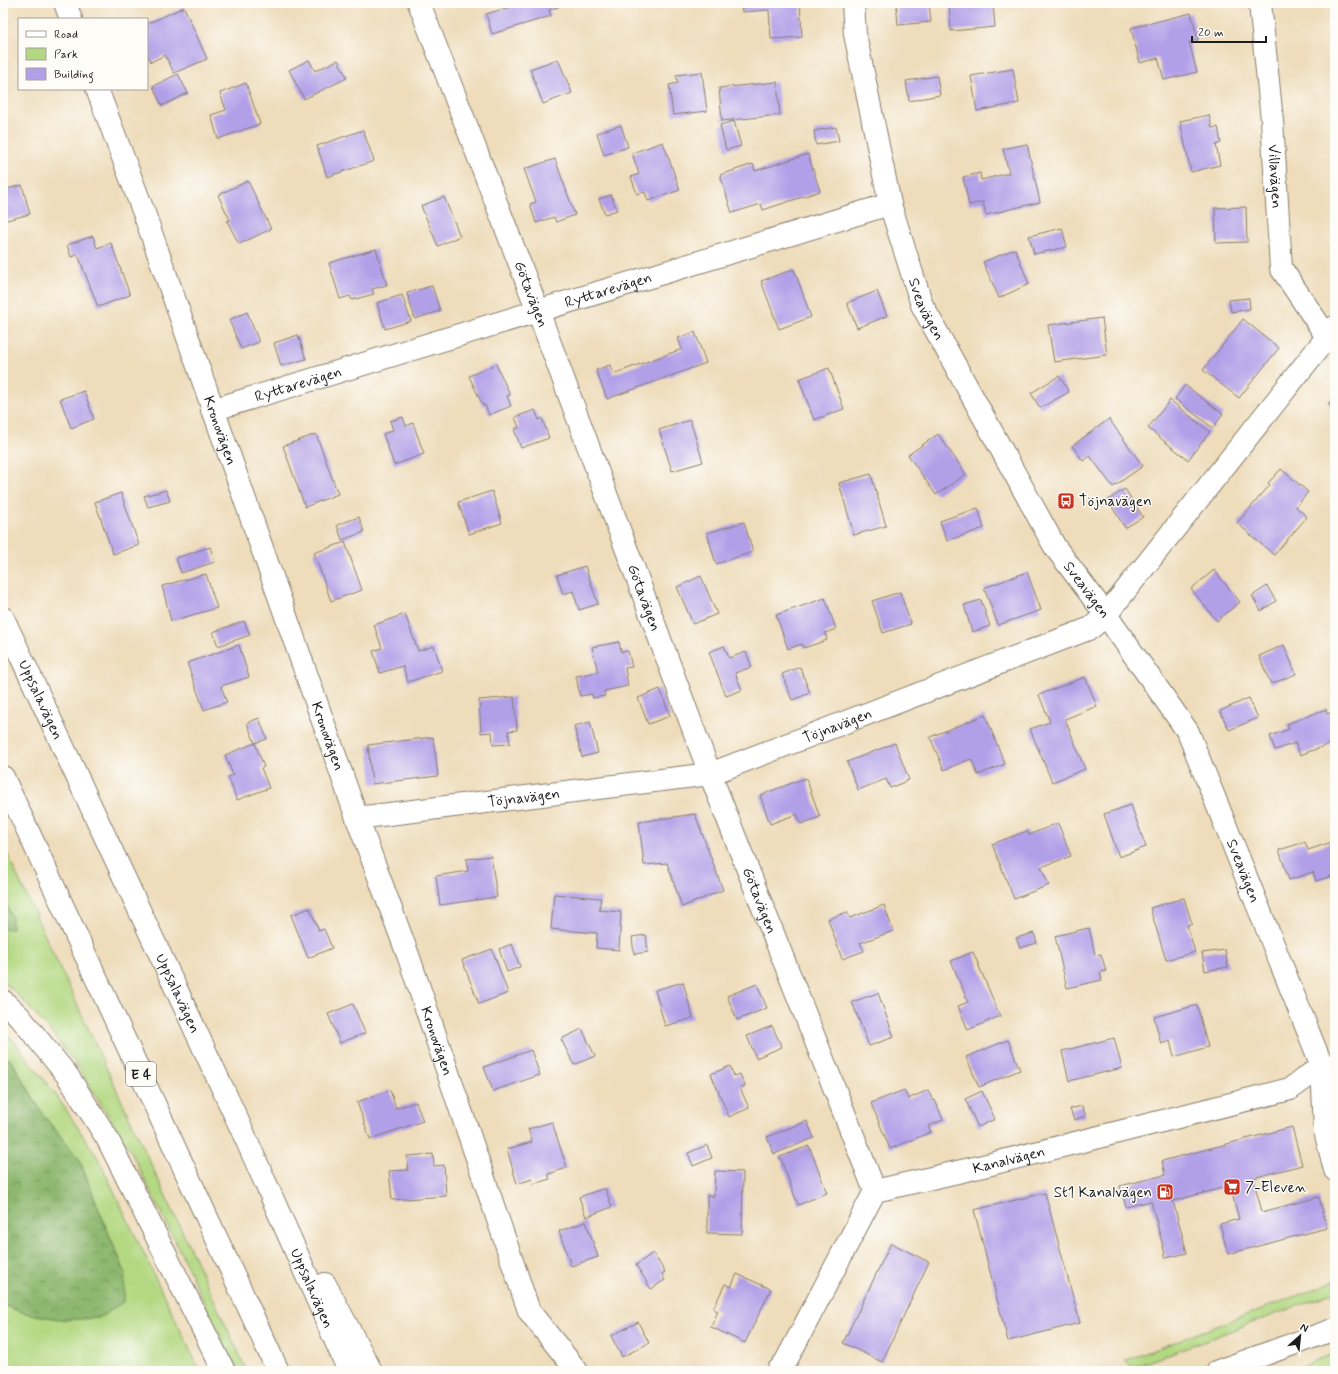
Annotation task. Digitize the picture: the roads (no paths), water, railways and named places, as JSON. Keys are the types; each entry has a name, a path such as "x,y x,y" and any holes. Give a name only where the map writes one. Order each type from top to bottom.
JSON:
{"main road":[{"path":"66,3 71,18"},
{"name":"Götavägen","path":"419,3 538,311 710,774 875,1191"},
{"name":"Sveavägen","path":"853,3 855,34 890,204 922,305 1055,547 1106,615 1188,732 1329,1066 1325,1131 1335,1170"},
{"name":"Villavägen","path":"1260,3 1272,120 1281,268 1331,332"},
{"name":"Kronovägen","path":"97,90 144,213 212,410 357,818 408,955 529,1311 577,1371"},
{"name":"Ryttarevägen","path":"212,410 890,204"},
{"name":"Töjnavägen","path":"357,818 710,774 1091,628 1106,615 1331,332"},
{"name":"Uppsalavägen","path":"3,618 242,1130 349,1371"},
{"name":"E 4","path":"3,777 278,1371"},
{"path":"3,1001 19,1016 67,1075 107,1138 224,1371"},
{"name":"Kanalvägen","path":"875,1191 986,1166 1290,1089 1329,1066"},
{"path":"242,1130 372,1371"},
{"path":"778,1371 786,1361 875,1191"},
{"path":"1218,1371 1335,1330"}],"place":[{"name":"Töjnavägen","path":"1066,501"},
{"name":"7-Eleven","path":"1232,1187"},
{"name":"St1 Kanalvägen","path":"1165,1192"}]}
